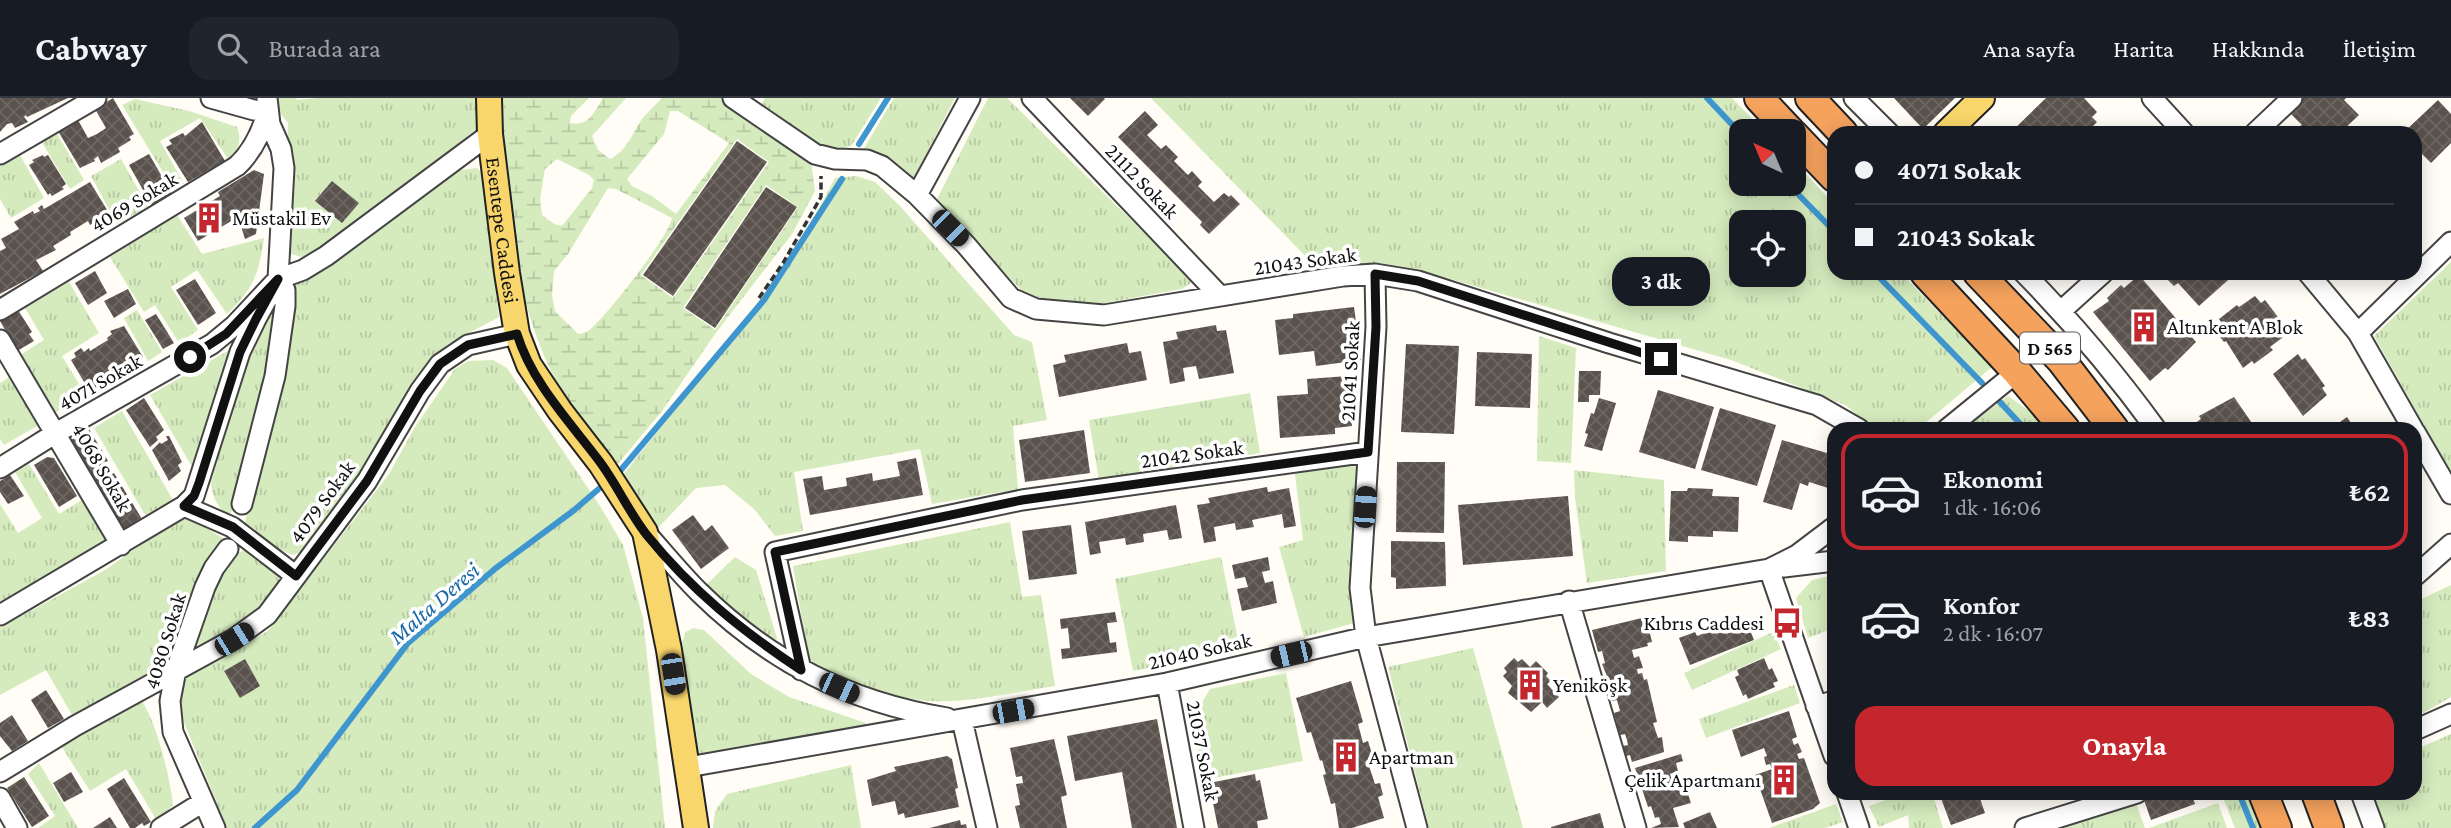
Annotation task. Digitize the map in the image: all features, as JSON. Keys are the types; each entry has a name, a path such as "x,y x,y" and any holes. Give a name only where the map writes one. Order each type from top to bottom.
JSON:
{"highway":[{"path":"1759,98 1779,119"},
{"path":"1806,148 1827,170"},
{"name":"D 565","path":"1932,280 2017,372 2059,422"},
{"name":"D 565","path":"1985,280 2061,360 2109,422"},
{"path":"2266,800 2277,828"},
{"path":"2319,800 2329,828"}],"main road":[{"name":"Esentepe Caddesi","path":"489,98 490,134 517,334 529,365 601,464 645,532 669,650 696,828"},
{"path":"1953,126 1982,98"},
{"path":"1827,116 1846,126"}],"street":[{"path":"0,154 96,98"},
{"path":"0,615 121,545 184,506 194,496 240,352 278,279 284,168 281,149 270,124 268,104 254,110 211,98"},
{"name":"21043 Sokak","path":"733,98 815,153 835,159 867,160 882,166 917,195 966,245 1011,298 1036,309 1104,315 1343,276 1375,274 1418,281 1609,343 1817,405 1847,422"},
{"path":"917,195 970,98"},
{"name":"21112 Sokak","path":"1032,98 1220,296"},
{"path":"1854,98 1882,126"},
{"path":"2152,98 2178,126"},
{"path":"2262,126 2292,98"},
{"name":"4069 Sokak","path":"0,310 237,166 249,152 264,123 268,104"},
{"name":"4071 Sokak","path":"0,468 218,340 278,279 303,270 326,256 490,134"},
{"path":"2422,271 2451,242"},
{"name":"21041 Sokak","path":"1375,274 1376,327 1360,588 1366,637 1417,828"},
{"path":"242,504 275,376 285,306 285,290 278,279"},
{"path":"2031,280 2061,311 2151,422"},
{"path":"2061,311 2095,280"},
{"path":"2314,280 2358,334 2409,422"},
{"path":"2358,334 2413,280"},
{"name":"4079 Sokak","path":"0,772 75,726 252,628 267,615 367,481 420,391 440,364 468,345 517,334"},
{"name":"4068 Sokak","path":"0,340 121,545"},
{"path":"1956,422 2017,372"},
{"path":"2422,444 2451,494"},
{"name":"21042 Sokak","path":"801,670 775,552 1022,500 1368,452"},
{"path":"184,506 233,527 296,576"},
{"name":"Esentepe Caddesi","path":"645,532 699,592 750,636 801,670 854,695 910,712 961,720"},
{"name":"21040 Sokak","path":"688,767 1167,683 1366,637 1769,569 1797,555 1827,532"},
{"path":"2422,570 2451,544"},
{"name":"4080 Sokak","path":"215,828 173,733 170,701 176,670 205,587 214,568 228,549"},
{"path":"1825,703 1769,569 1827,562"},
{"path":"1569,601 1636,828"},
{"name":"21037 Sokak","path":"1167,683 1195,828"},
{"path":"2422,727 2451,714"},
{"path":"961,720 987,828"},
{"path":"0,798 17,828"},
{"path":"1849,800 1859,828"},
{"path":"2025,828 2092,800"},
{"path":"2364,800 2374,828"},
{"path":"161,828 204,802"}],"path":[{"path":"759,298 783,263 821,197 821,170 815,153"}],"green space":[{"path":"273,98 475,98 478,128 329,244 301,257 286,252 288,123 274,105"},
{"path":"503,98 589,98 571,116 570,123 577,124 590,117 603,98 626,98 592,136 598,150 610,159 625,147 642,119 662,98 726,98 768,128 777,141 792,147 811,161 815,191 792,234 715,334 662,411 616,466 561,390 540,346 529,312 513,242","holes":["670,111 678,111 729,143 676,214 652,196 632,186 627,179 664,134","737,139 769,162 673,298 641,275","557,159 594,180 592,188 562,226 554,224 542,215 540,199 545,169","766,185 798,207 715,330 683,308","608,188 616,189 672,218 635,277 587,332 578,334 555,311 552,295 554,271 568,254"]},
{"path":"765,98 881,98 851,146 835,150 816,145 758,110"},
{"path":"894,98 955,98 913,180 885,160 863,150"},
{"path":"988,98 1007,98 1184,272 1191,283 1182,289 1099,304 1056,301 1025,294 936,201"},
{"path":"1151,98 1732,98 1752,119 1729,119 1729,196 1806,196 1806,175 1827,197 1827,280 1908,280 1992,367 1926,422 1867,422 1845,405 1731,360 1450,279 1371,266 1319,270"},
{"path":"135,99 189,111 237,127 237,149 229,160 200,118 160,141 184,184 174,190 122,105"},
{"path":"56,132 84,180 70,189 41,141"},
{"path":"20,155 44,198 11,218 0,199 0,166"},
{"path":"121,159 148,207 117,224 91,176"},
{"path":"477,168 483,174 499,317 448,344 433,359 355,478 303,551 293,555 272,547 245,523 292,284 311,277 437,181 460,170"},
{"path":"856,176 875,182 899,205 1014,335 1032,342 1047,420 1013,426 1018,489 932,504 920,449 794,472 803,531 775,536 755,510 725,485 696,488 657,529 623,475 764,294 814,217 835,178"},
{"path":"177,215 202,254 264,238 260,262 253,280 243,297 227,314 197,270 171,287 198,330 179,343 155,305 144,312 110,257"},
{"path":"2451,262 2451,473 2374,336"},
{"path":"69,282 99,333 62,356 85,394 55,413 20,355 44,340 25,308"},
{"path":"275,300 283,306 237,497 229,517 216,502 211,483 244,368"},
{"path":"137,310 162,352 148,361 124,318"},
{"path":"1539,336 1576,348 1571,463 1537,461"},
{"path":"233,348 194,470 150,395"},
{"path":"493,360 507,368 600,506 623,545 643,618 665,828 227,828 181,715 182,679 268,631 389,474 415,427 455,369 468,361"},
{"path":"11,376 39,425 4,445 0,439 0,383"},
{"path":"1250,393 1260,453 1099,480 1089,420"},
{"path":"2008,396 2045,422 1972,422"},
{"path":"122,411 174,502 147,518 94,428"},
{"path":"1352,463 1359,472 1352,585 1354,623 1304,637 1279,547 1303,540 1295,474"},
{"path":"29,464 59,514 82,500 107,541 0,606 0,504 18,533 42,518 15,472"},
{"path":"1574,470 1664,480 1666,571 1587,583 1575,498"},
{"path":"184,515 226,540 210,566 163,661 142,682 72,715 46,670 0,695 0,628 105,570"},
{"path":"1010,522 1022,597 1041,595 1055,686 978,699 915,700 885,693 810,667 793,566"},
{"path":"247,549 274,569 279,578 278,589 271,600 247,621 193,647 223,565 234,555"},
{"path":"735,557 756,570 777,638 771,644 704,587"},
{"path":"1221,557 1240,649 1133,671 1115,579"},
{"path":"1827,577 1827,631 1808,638 1796,598 1812,580"},
{"path":"2451,585 2451,697 2423,713 2422,711 2422,599"},
{"path":"693,628 704,630 751,674 789,697 866,723 863,729 694,755 682,642 686,632"},
{"path":"1773,632 1781,649 1692,690 1684,673"},
{"path":"1473,648 1523,828 1429,828 1388,667"},
{"path":"1286,673 1303,761 1203,780 1193,718 1210,689"},
{"path":"1794,685 1800,703 1706,738 1699,719"},
{"path":"141,699 162,750 173,805 157,821 126,769 90,791 60,744"},
{"path":"2451,734 2451,828 2385,828 2372,800 2422,800 2422,747"},
{"path":"39,763 78,828 38,828 55,816 28,774"},
{"path":"851,765 861,828 713,828 715,811 727,794"},
{"path":"1885,800 1934,800 1943,828 1909,828 1908,815 1879,827 1869,806"},
{"path":"2135,800 2145,828 2056,828"},
{"path":"2224,800 2256,800 2267,828 2235,828"},
{"path":"2218,803 2227,828 2149,828"},
{"path":"1836,804 1843,822 1825,828 1769,828"}],"building":[{"path":"0,98 68,98 27,117 26,115 24,117 28,122 15,128 12,123 7,124 0,132"},
{"path":"113,98 134,134 129,137 131,140 118,148 120,152 101,163 98,156 95,161 80,168 58,131 78,120 88,138 97,134 106,128 95,109"},
{"path":"1070,98 1104,98 1105,99 1088,116"},
{"path":"1894,98 1955,98 1926,126 1920,126"},
{"path":"2046,98 2084,98 2097,112 2092,117 2097,122 2093,126 2017,126"},
{"path":"2298,98 2346,98 2344,100 2359,115 2347,126 2300,126 2302,125 2286,109"},
{"path":"2438,100 2451,114 2451,143 2431,163 2422,154 2422,126 2410,126"},
{"path":"1145,111 1158,125 1147,135 1161,149 1166,145 1178,157 1174,161 1188,175 1192,171 1202,182 1198,186 1214,202 1224,193 1229,197 1231,195 1240,204 1209,234 1200,225 1202,222 1118,137"},
{"path":"202,122 225,161 188,182 166,147 172,144 169,140 183,133 185,136"},
{"path":"737,141 767,162 673,296 643,275"},
{"path":"149,154 172,194 152,206 129,165"},
{"path":"48,155 66,184 62,187 64,189 52,196 50,193 48,195 29,165 34,162 32,160"},
{"path":"254,170 264,174 256,234 245,239 238,217 198,241 184,218 220,196 218,192"},
{"path":"332,181 359,203 342,223 315,201"},
{"path":"90,182 109,213 90,225 88,221 70,232 71,235 53,246 56,250 36,260 43,271 0,294 0,251 6,248 1,239 19,229 14,222 33,211 34,214 40,211 38,208 42,205 44,209"},
{"path":"766,187 797,207 715,328 685,308"},
{"path":"95,271 107,293 88,305 75,283"},
{"path":"195,279 216,313 198,325 176,290"},
{"name":"Altınkent A Blok","path":"2133,280 2143,280 2196,342 2168,370 2165,368 2150,381 2093,312 2109,301 2107,298 2121,285 2124,288"},
{"path":"2168,280 2228,280 2199,306 2178,283 2174,286"},
{"path":"128,289 136,304 114,318 104,301"},
{"path":"2255,296 2261,303 2265,300 2284,325 2280,328 2286,335 2270,347 2273,350 2254,364 2252,361 2243,368 2226,341 2224,342 2213,328 2221,322 2219,319 2237,305 2239,307"},
{"path":"1354,307 1361,360 1316,366 1314,351 1279,355 1275,320 1293,318 1293,314"},
{"path":"18,310 32,332 29,334 34,341 17,351 0,321"},
{"path":"156,314 174,343 163,349 145,320"},
{"path":"1216,325 1217,331 1226,330 1234,373 1199,379 1196,366 1183,368 1185,381 1170,384 1163,342 1178,339 1176,332"},
{"path":"124,326 143,357 125,369 128,375 111,385 109,380 90,392 71,360 76,357 74,353 81,348 84,352 89,348 90,351 108,340 112,334 110,331"},
{"path":"1127,343 1129,353 1141,351 1147,380 1059,397 1053,365 1066,362 1064,355"},
{"path":"1406,344 1459,346 1454,434 1401,432"},
{"path":"1477,352 1532,354 1530,408 1475,406"},
{"path":"2298,354 2302,360 2305,358 2325,386 2322,388 2327,395 2303,416 2273,374"},
{"path":"1579,371 1601,371 1600,395 1589,395 1589,402 1578,402"},
{"path":"1348,376 1352,426 1335,428 1335,434 1280,438 1277,396 1308,394 1307,379"},
{"path":"1658,390 1714,407 1695,469 1639,452"},
{"path":"2234,397 2251,422 2196,422 2201,419 2199,416"},
{"path":"144,398 164,430 150,447 126,410"},
{"path":"1599,398 1616,403 1602,451 1584,446 1591,413 1594,414"},
{"path":"1720,408 1776,425 1757,486 1701,470"},
{"path":"89,429 108,461 102,463 109,475 114,473 142,519 124,530 71,440"},
{"path":"1084,430 1090,473 1025,482 1019,440"},
{"path":"166,436 169,436 182,462 178,465 181,471 169,481 152,450 160,442 161,444 168,440"},
{"path":"1782,440 1827,453 1827,488 1809,482 1808,486 1800,483 1792,510 1763,502"},
{"path":"47,457 54,458 77,496 59,507 34,465"},
{"path":"916,458 923,495 810,515 803,479 822,476 824,490 847,486 846,478 872,473 873,481 900,476 897,462"},
{"path":"1397,462 1445,462 1444,533 1396,532"},
{"path":"10,475 24,496 8,504 0,492 0,481"},
{"path":"1267,487 1268,492 1289,488 1296,526 1284,528 1282,514 1252,520 1254,527 1236,530 1235,523 1214,527 1216,541 1204,543 1197,505 1210,503 1208,498"},
{"path":"1688,488 1713,489 1712,496 1739,497 1738,532 1713,531 1713,537 1688,536 1688,542 1669,541 1671,491 1687,491"},
{"path":"1568,496 1573,556 1463,565 1458,505"},
{"path":"1176,505 1182,538 1169,540 1167,530 1143,534 1144,542 1126,545 1125,538 1099,542 1101,553 1090,555 1085,522"},
{"path":"693,515 705,531 712,525 729,548 701,569 672,530"},
{"path":"1071,525 1077,574 1029,580 1022,531"},
{"path":"1391,541 1445,542 1446,586 1396,589 1396,578 1391,577"},
{"path":"1268,557 1270,570 1262,572 1265,583 1273,581 1277,603 1242,611 1237,589 1248,587 1245,577 1235,579 1232,565"},
{"path":"1115,612 1117,622 1107,623 1110,643 1116,642 1117,652 1062,659 1061,649 1070,648 1068,628 1061,629 1060,619"},
{"path":"1739,615 1744,626 1748,625 1754,640 1690,665 1679,638 1695,632 1697,636 1710,631 1709,627"},
{"path":"1646,617 1652,642 1647,643 1648,646 1632,650 1634,658 1639,656 1643,668 1637,669 1638,674 1642,673 1644,680 1647,679 1657,722 1653,723 1658,738 1662,737 1664,752 1632,762 1630,755 1626,756 1623,746 1628,745 1627,740 1625,734 1620,735 1614,713 1620,711 1617,700 1612,701 1608,689 1612,688 1602,664 1605,663 1602,651 1598,652 1592,630"},
{"name":"Yeniköşk","path":"1514,658 1518,662 1522,659 1530,667 1536,661 1548,673 1546,676 1551,681 1547,684 1559,697 1547,708 1542,702 1531,712 1508,693 1512,686 1503,676 1507,672 1504,668"},
{"path":"1764,658 1778,681 1773,683 1775,687 1748,699 1746,694 1743,696 1735,677 1739,675 1737,670"},
{"path":"245,659 260,686 240,698 224,671"},
{"name":"Apartman","path":"1351,681 1363,722 1358,724 1363,743 1368,741 1375,764 1369,766 1375,784 1380,783 1383,795 1378,797 1384,818 1352,828 1339,828 1335,803 1331,804 1323,775 1326,774 1322,760 1320,761 1311,732 1307,733 1296,698"},
{"path":"46,690 64,719 48,728 31,700"},
{"path":"1789,711 1797,737 1792,739 1794,745 1798,743 1802,752 1797,754 1799,759 1804,758 1820,803 1813,809 1772,823 1755,775 1772,769 1770,764 1766,765 1764,748 1741,757 1732,730"},
{"path":"12,715 28,741 12,751 0,736 0,723"},
{"path":"1157,719 1177,828 1132,828 1122,772 1075,781 1067,736"},
{"path":"1054,739 1067,795 1061,797 1067,828 1020,828 1015,806 1020,805 1016,784 1023,783 1022,776 1016,777 1010,748"},
{"path":"1681,754 1683,761 1676,763 1678,771 1670,774 1674,788 1685,785 1691,803 1673,808 1679,827 1651,828 1661,824 1659,817 1655,818 1651,806 1648,807 1635,768"},
{"path":"947,756 952,759 959,807 905,818 904,813 898,815 895,801 872,806 867,780 896,771 894,767"},
{"path":"71,772 83,792 64,802 53,783"},
{"path":"1255,774 1256,781 1260,780 1268,819 1257,821 1258,828 1218,828 1209,783"},
{"path":"24,777 49,816 32,827 7,788"},
{"path":"124,778 151,822 144,826 142,823 130,828 107,789"},
{"path":"1942,800 1980,800 1985,813 1951,825"},
{"path":"2144,800 2194,800 2195,804 2151,820"},
{"path":"1710,812 1717,828 1685,828 1683,823"},
{"path":"1600,813 1604,828 1551,828 1551,827"},
{"path":"110,817 117,828 93,828"},
{"path":"960,820 961,825 966,824 967,828 930,828"}],"waterway":[{"name":"Malta Deresi","path":"859,144 888,98"},
{"path":"1707,98 1729,121"},
{"name":"Malta Deresi","path":"620,471 764,300 842,179"},
{"path":"1800,196 1827,224"},
{"path":"1882,280 1982,383"},
{"path":"1999,401 2018,422"},
{"name":"Malta Deresi","path":"255,828 297,790 408,643 496,568 601,487"},
{"path":"2242,800 2253,828"}],"place":[{"name":"Müstakil Ev","path":"209,218"},
{"name":"Altınkent A Blok","path":"2144,327"},
{"name":"Kıbrıs Caddesi","path":"1787,623"},
{"name":"Yeniköşk","path":"1530,685"},
{"name":"Apartman","path":"1346,757"},
{"name":"Çelik Apartmanı","path":"1784,780"}],"route":[{"path":"190,357 226,334 278,279 240,352 199,483 194,496 184,506 233,527 296,576 367,481 420,391 440,364 468,345 517,334 529,365 601,464 645,532 699,592 750,636 801,670 775,552 1022,500 1368,452 1376,327 1375,274 1418,281 1661,359"}]}
